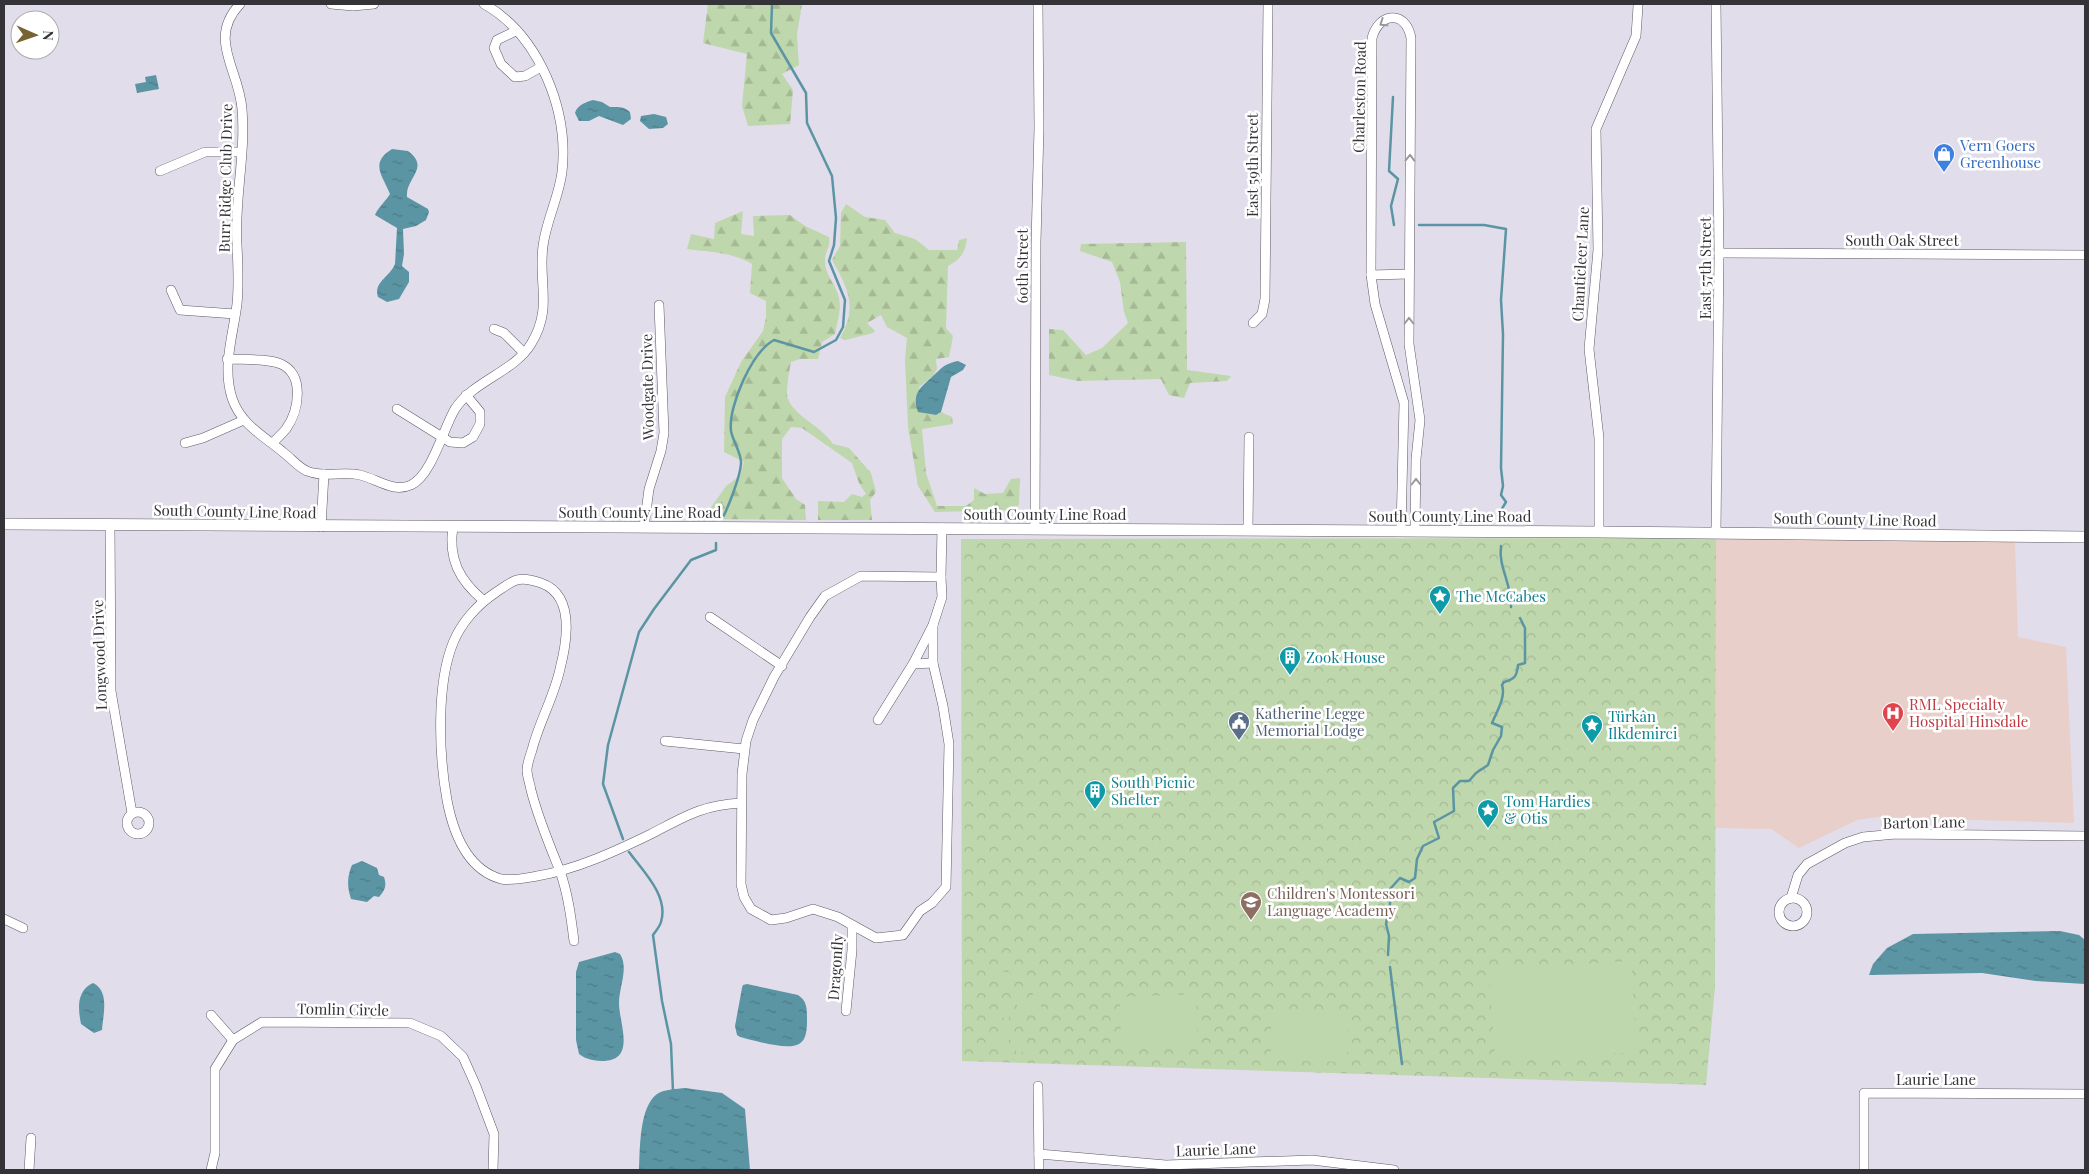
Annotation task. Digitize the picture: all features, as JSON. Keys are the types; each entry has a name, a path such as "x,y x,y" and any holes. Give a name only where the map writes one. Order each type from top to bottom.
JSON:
{"main road":[{"name":"South County Line Road","path":"4,524 1599,532 2085,537"}],"street":[{"name":"Burr Ridge Club Drive","path":"240,4 228,19 224,30 225,45 240,94 242,110 242,169 236,234 238,287 227,358 232,400 244,420 253,430 273,443 306,471 324,474 359,475 400,488 412,484 422,476 456,408 466,395 524,353 534,338 544,314 543,246 560,185 564,141 560,118 555,98 541,66 504,17 484,4"},
{"path":"331,4 353,6 374,4"},
{"name":"60th Street","path":"1035,529 1036,242 1039,128 1038,4"},
{"name":"East 59th Street","path":"1253,323 1262,314 1265,299 1268,4"},
{"name":"East 57th Street","path":"1716,4 1719,253 1716,533"},
{"name":"Chanticleer Lane","path":"1599,532 1599,438 1589,349 1598,250 1596,129 1636,36 1638,6"},
{"name":"Charleston Road","path":"1400,531 1404,403 1375,304 1371,275 1372,38 1374,29 1380,23 1386,19 1394,18 1401,19 1406,24 1411,38 1409,344 1420,420 1416,459 1416,531"},
{"path":"516,31 497,40 494,48 501,64 515,77 525,76 541,66"},
{"path":"160,171 205,152 241,152"},
{"name":"South Oak Street","path":"1719,253 2085,255"},
{"path":"1371,275 1409,274"},
{"path":"171,290 180,310 235,314"},
{"name":"Woodgate Drive","path":"644,527 649,489 661,451 664,434 659,305"},
{"path":"494,329 504,333 524,353"},
{"path":"227,358 270,361 290,369 295,379 295,411 286,428 273,443"},
{"path":"397,409 450,442 463,443 473,438 480,424 480,412 466,395"},
{"path":"185,443 203,438 244,420"},
{"path":"1248,530 1249,437"},
{"path":"321,527 324,474"},
{"name":"Longwood Drive","path":"110,524 111,691 132,813"},
{"path":"453,526 451,548 455,566 469,586 484,601"},
{"path":"878,720 913,664 933,624 942,597 942,528"},
{"path":"933,624 933,663 949,744 946,887 932,903 920,911 903,935 876,938 838,917 813,909 786,918 771,920 751,909 744,897 741,884 741,803 744,749 753,720 774,678 810,617 825,596 861,576 941,577"},
{"path":"574,941 569,899 560,871 538,817 527,770 536,737 559,674 566,645 566,618 559,595 547,585 526,578 514,581 484,601 465,621 453,643 445,672 442,707 444,782 449,811 461,846 473,863 488,874 504,880 560,871 649,835 694,812 719,804 741,803"},
{"path":"710,617 782,666"},
{"path":"913,664 933,663"},
{"path":"664,741 744,749"},
{"name":"Barton Lane","path":"1791,898 1798,876 1807,864 1845,843 1863,837 1896,834 2085,836"},
{"path":"4,919 23,928"},
{"name":"Dragonfly","path":"846,1010 852,950 852,926"},
{"path":"210,1015 233,1040"},
{"name":"Tomlin Circle","path":"210,1170 215,1153 214,1068 233,1040 262,1022 410,1023 441,1036 463,1057 476,1086 494,1134 493,1170"},
{"path":"1038,1086 1039,1170"},
{"name":"Laurie Lane","path":"1864,1170 1864,1092 2085,1094"},
{"path":"29,1170 31,1138"},
{"name":"Laurie Lane","path":"1039,1154 1166,1165 1256,1166 1312,1160 1394,1170"}],"shaded area":[{"name":"RML Specialty Hospital Hinsdale","path":"1716,538 2015,542 2018,637 2066,647 2074,823 1878,817 1857,820 1799,848 1771,829 1716,828"}],"green space":[{"path":"708,4 802,4 797,35 799,65 782,74 793,90 790,124 748,126 742,106 747,54 703,43"},
{"path":"846,204 865,217 885,220 895,233 915,239 929,250 957,250 959,240 967,238 962,255 948,266 946,328 953,336 949,357 936,359 937,369 933,376 919,387 927,414 936,415 941,412 952,417 953,424 922,429 926,473 937,506 966,506 974,500 974,488 985,494 1003,493 1011,479 1020,478 1019,504 1016,510 935,512 918,486 908,427 905,360 907,338 887,327 881,315 867,323 875,331 873,333 845,340 840,338 849,317 850,307 843,280 832,260 840,246 841,213"},
{"path":"743,211 741,234 754,236 753,216 790,215 805,226 829,237 825,265 838,293 840,302 835,334 822,342 818,359 800,359 791,362 787,393 788,400 798,413 828,437 833,444 849,448 871,473 876,492 870,500 872,520 818,520 818,501 844,502 852,494 862,497 866,494 859,483 852,463 802,428 791,427 782,439 782,478 796,499 805,505 806,520 703,519 726,486 740,476 744,462 724,452 725,397 741,362 763,331 766,317 766,301 750,293 752,264 729,255 687,249 691,234 714,239 715,223"},
{"path":"1186,242 1187,370 1231,376 1227,381 1190,383 1184,398 1169,395 1161,379 1078,381 1049,375 1049,329 1063,330 1086,355 1102,348 1128,323 1124,312 1120,282 1112,262 1080,251 1081,244"},
{"path":"1716,538 1715,987 1706,1085 962,1061 961,539"},
{"path":"1631,961 1637,1052 1495,1061 1489,970"},
{"path":"1001,972 1010,972 1010,991 1001,990"},
{"path":"1017,991 1026,991 1025,1010 1017,1010"},
{"path":"1033,991 1041,991 1041,1010 1032,1010"},
{"path":"1196,994 1198,1044 1121,1047 1120,997"},
{"path":"1001,1000 1009,1000 1009,1018 1000,1018"},
{"path":"1271,1009 1348,1011 1347,1062 1271,1060"},
{"path":"1001,1027 1009,1027 1009,1046 1000,1045"},
{"path":"1017,1033 1025,1034 1025,1052 1016,1052"}],"water":[{"path":"156,75 159,89 137,93 135,84 146,82 145,77"},
{"path":"593,100 602,102 610,107 625,109 630,112 631,119 623,125 599,116 589,121 579,121 575,113 576,110 582,104"},
{"path":"654,114 666,117 668,124 663,128 649,129 640,121 641,116"},
{"path":"392,149 408,151 414,157 417,168 407,190 407,197 428,209 429,212 426,220 416,226 403,229 404,254 402,266 409,272 409,282 399,299 387,302 378,297 377,292 380,283 390,273 395,264 397,228 375,215 390,194 381,176 379,165 385,154"},
{"path":"958,361 966,365 963,370 951,377 941,412 936,415 918,412 916,396 920,389 943,367"},
{"path":"362,861 377,868 379,875 384,877 385,883 384,890 379,897 374,896 367,902 351,899 348,886 352,865"},
{"path":"2060,931 2079,935 2085,940 2085,984 2036,981 1982,973 1869,975 1873,964 1887,948 1913,934"},
{"path":"615,952 620,954 624,965 619,997 624,1039 623,1047 615,1059 605,1061 591,1060 579,1054 576,1040 576,972 579,962"},
{"path":"93,983 102,992 104,997 102,1030 94,1033 81,1024 79,1012 81,996 87,986"},
{"path":"747,984 801,997 806,1005 807,1015 806,1033 802,1042 794,1046 778,1046 737,1035 735,1026 742,988 743,985"},
{"path":"685,1088 722,1093 745,1109 750,1170 639,1170 642,1129 651,1100 657,1094 664,1091"}],"waterway":[{"path":"722,519 733,492 741,464 731,431 733,408 737,394 750,367 766,346 774,340 814,352 836,340 843,327 845,300 829,261 834,245 836,218 832,176 807,123 806,93 771,33 772,4"},
{"path":"1393,97 1389,171 1398,179 1391,206 1394,225"},
{"path":"1419,225 1484,225 1506,229 1501,300 1503,334 1501,468 1503,486 1501,495 1506,502 1500,512 1501,523"},
{"path":"623,839 603,784 608,745 639,632 691,560 716,550 716,543"},
{"path":"1501,546 1501,561 1511,599 1511,607"},
{"path":"1388,955 1389,936 1386,924 1390,904 1390,889 1400,878 1409,882 1415,878 1417,859 1423,846 1439,838 1434,822 1454,811 1453,788 1460,781 1469,781 1476,773 1488,765 1493,750 1501,736 1502,727 1492,723 1502,699 1502,685 1515,676 1518,665 1525,663 1525,628 1520,618"},
{"path":"629,852 653,884 661,903 661,922 653,935 662,1001 671,1044 673,1092"},
{"path":"1390,967 1402,1064"}],"place":[{"name":"Vern Goers Greenhouse","path":"1944,173"},
{"name":"The McCabes","path":"1440,615"},
{"name":"Zook House","path":"1290,676"},
{"name":"RML Specialty Hospital Hinsdale","path":"1893,732"},
{"name":"Katherine Legge Memorial Lodge","path":"1239,741"},
{"name":"Türkân Ilkdemirci","path":"1592,744"},
{"name":"South Picnic Shelter","path":"1095,810"},
{"name":"Tom Hardies & Otis","path":"1488,829"},
{"name":"Children's Montessori Language Academy","path":"1251,921"}]}
